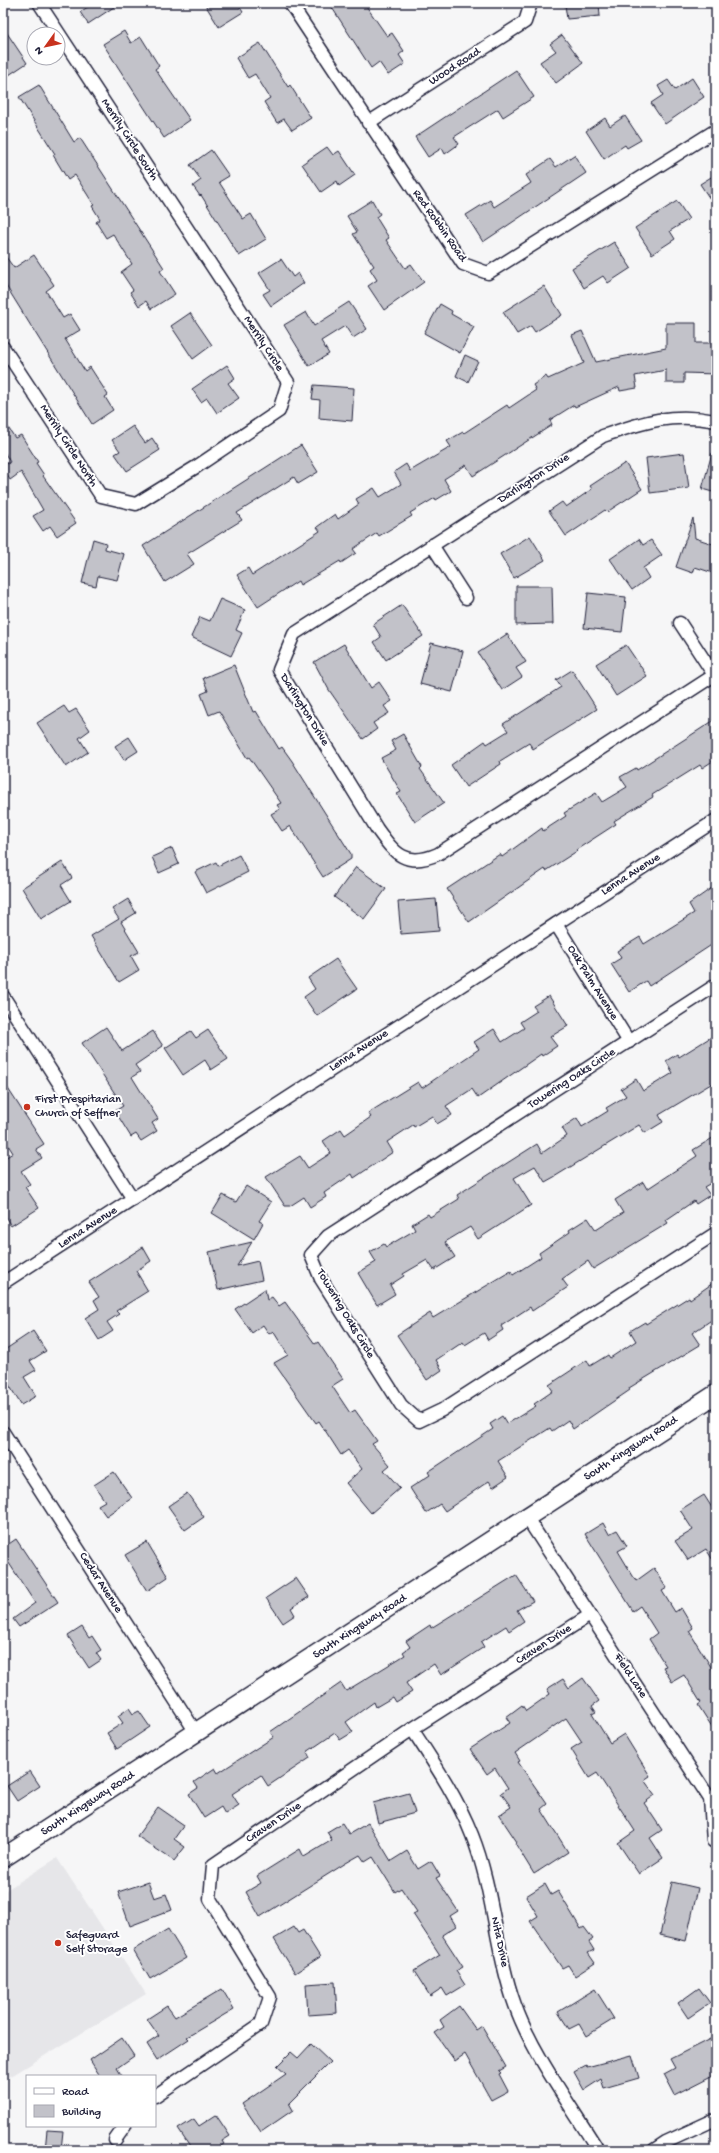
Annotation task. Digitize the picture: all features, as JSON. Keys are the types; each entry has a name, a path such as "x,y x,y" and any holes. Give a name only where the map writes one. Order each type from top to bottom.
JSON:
{"street":[{"name":"Merrily Circle South","path":"39,3 220,278"},
{"name":"Red Robbin Road","path":"290,3 368,123 463,264 488,273 716,130"},
{"name":"Wood Road","path":"368,123 525,22 531,3"},
{"name":"Merrily Circle","path":"196,467 279,411 288,382 220,278"},
{"name":"Merrily Circle North","path":"3,347 101,496 136,504 196,467"},
{"name":"Darlington Drive","path":"715,674 438,854 426,860 405,858 389,845 377,829 279,670 294,634 603,436 649,420 694,416 716,421"},
{"path":"432,545 466,598"},
{"path":"680,623 715,674"},
{"name":"Lenna Avenue","path":"3,1283 716,820"},
{"name":"Oak Palm Avenue","path":"556,924 629,1042"},
{"name":"Towering Oaks Circle","path":"716,985 328,1236 311,1255 321,1279 401,1405 419,1421 449,1406 716,1233"},
{"path":"3,996 133,1199"},
{"name":"South Kingsway Road","path":"3,1858 197,1734 716,1394"},
{"name":"Cedar Avenue","path":"3,1432 197,1734"},
{"name":"Field Lane","path":"527,1518 710,1799 713,1841"},
{"name":"Craven Drive","path":"156,2095 261,2024 270,1997 210,1898 213,1865 412,1729 590,1615"},
{"name":"Nita Drive","path":"412,1729 450,1788 472,1835 485,1878 502,1963 515,2006 533,2045 598,2150"},
{"path":"654,2150 666,2142 716,2119"},
{"path":"115,2140 124,2127"}],"shaded area":[{"name":"Safeguard Self Storage","path":"57,1858 146,1994 3,2081 3,1892"}],"building":[{"path":"94,3 120,3 88,24 80,12"},
{"path":"204,3 237,3 243,12 219,27"},
{"path":"329,3 364,3 387,36 392,33 404,51 399,55 405,64 388,75 379,62 371,68"},
{"path":"573,3 599,3 600,16 567,19 565,5"},
{"path":"3,27 26,64 3,79"},
{"path":"124,31 131,43 141,37 159,66 155,69 190,120 164,138 103,44"},
{"path":"562,35 583,63 556,83 540,62 556,51 550,44"},
{"path":"260,43 288,87 290,85 311,118 292,130 284,119 277,123 264,102 270,98 255,74 248,78 236,58"},
{"path":"516,70 534,97 503,117 498,109 454,137 459,144 445,154 442,148 428,157 415,137"},
{"path":"692,78 704,97 665,124 651,103 663,95 658,86 668,80 675,90"},
{"path":"39,85 74,142 80,138 164,268 160,271 175,294 151,309 146,301 139,306 130,292 133,290 121,272 132,264 113,234 106,238 96,222 100,219 92,206 94,205 75,175 68,180 53,155 55,154 19,97"},
{"path":"625,116 641,140 627,148 625,145 604,159 586,131 605,118 610,126"},
{"path":"327,147 333,155 339,151 355,175 339,186 337,181 321,192 302,164"},
{"path":"211,150 229,176 219,182 243,219 251,214 266,239 239,256 201,195 200,196 193,186 201,180 190,165"},
{"path":"574,155 586,173 483,242 466,215 490,200 494,207 531,183 526,175 550,159 556,167"},
{"path":"716,174 716,208 700,184"},
{"path":"372,200 380,214 376,217 389,238 386,240 405,268 411,264 424,282 384,310 368,286 377,280 370,269 374,266 353,234 357,232 347,216"},
{"path":"677,201 689,219 670,231 675,239 652,254 635,228"},
{"path":"614,242 631,268 608,283 603,276 584,288 572,268"},
{"path":"3,253 14,268 34,255 54,285 46,291 63,318 70,314 80,330 65,339 85,371 90,367 108,395 105,397 113,410 92,424 3,281"},
{"path":"281,259 293,277 298,273 304,283 271,306 263,294 270,290 259,273"},
{"path":"544,286 562,315 535,332 531,326 517,334 503,312"},
{"path":"349,302 367,329 353,338 345,326 321,341 329,354 309,366 284,325 306,312 314,326"},
{"path":"440,304 452,311 451,314 474,327 460,353 424,333"},
{"path":"190,313 212,345 193,359 171,326"},
{"path":"666,323 696,323 696,343 716,343 716,374 684,373 684,383 666,383 666,370 635,376 637,388 620,391 619,387 575,407 574,405 550,420 552,425 473,476 466,465 444,479 451,491 436,500 435,498 410,513 412,516 379,536 377,533 353,549 356,553 341,563 340,561 300,585 298,581 258,607 237,575 248,568 252,575 320,531 317,527 335,514 338,519 359,504 356,499 374,488 380,497 401,484 394,472 406,464 410,471 451,447 447,441 463,432 464,433 507,405 509,408 536,390 533,385 546,376 548,379 584,363 572,335 582,331 596,362 666,348"},
{"path":"465,355 478,361 468,382 456,376"},
{"path":"227,365 235,378 228,383 239,398 217,413 207,398 201,402 192,389"},
{"path":"314,385 354,388 352,421 319,418 320,400 312,399"},
{"path":"3,420 15,438 21,435 38,462 36,463 44,475 43,476 76,523 57,536 50,526 43,531 33,516 43,510 21,472 10,480 3,468 3,466 10,462 3,450"},
{"path":"133,426 145,443 152,438 160,450 127,471 115,454 120,451 112,440"},
{"path":"301,445 318,472 298,484 294,477 237,513 242,520 187,554 194,564 165,582 143,546"},
{"path":"684,453 689,488 650,493 646,458"},
{"path":"712,453 716,454 716,493 702,489"},
{"path":"625,463 642,489 607,512 605,510 566,536 549,511 562,502 566,507 592,489 590,486"},
{"path":"693,518 695,538 716,545 716,562 713,573 695,567 693,573 676,567"},
{"path":"530,536 545,560 514,578 500,554"},
{"path":"93,539 106,543 105,549 124,554 117,580 98,576 96,586 82,583"},
{"path":"639,539 643,545 651,540 662,555 643,568 649,578 632,590 610,559"},
{"path":"516,586 552,586 553,624 516,625"},
{"path":"588,593 626,597 622,632 584,628"},
{"path":"220,599 245,610 236,630 242,633 231,656 191,637 200,617 210,621"},
{"path":"402,605 423,636 386,660 374,642 381,637 373,624"},
{"path":"507,634 526,662 516,668 522,677 502,690 478,653"},
{"path":"431,643 463,651 452,692 420,684"},
{"path":"344,644 371,688 379,682 392,701 384,706 389,713 373,723 377,729 363,739 329,690 314,662"},
{"path":"626,645 647,676 616,696 596,664"},
{"path":"234,665 253,712 256,711 279,749 282,747 292,761 351,854 351,859 323,877 290,826 282,831 271,814 280,809 277,805 281,803 249,757 247,758 219,711 209,715 201,694 208,691 203,678"},
{"path":"572,670 597,709 533,749 529,743 500,761 501,764 466,787 451,765 485,741 487,744 508,731 503,724 561,687 556,680"},
{"path":"64,706 69,713 76,709 90,730 79,738 88,752 66,767 37,723"},
{"path":"716,719 716,759 702,768 700,765 652,795 653,797 614,821 616,824 546,871 545,869 469,922 447,889 500,854 502,857 542,828 543,831 566,816 564,813 596,793 602,802 627,787 620,777 636,768 637,770"},
{"path":"403,734 422,767 420,769 444,803 415,822 397,794 401,792 381,758 396,750 391,741"},
{"path":"129,737 138,751 124,760 115,746"},
{"path":"172,848 179,864 159,873 152,857"},
{"path":"239,855 248,872 206,893 195,872 216,862 218,866"},
{"path":"62,862 72,878 61,885 71,901 41,919 22,888"},
{"path":"356,867 386,889 364,919 334,897"},
{"path":"716,885 716,942 649,986 646,981 629,992 611,964 621,958 617,951 640,937 644,944 694,913 689,904"},
{"path":"128,899 136,913 121,922 139,952 131,956 139,970 119,982 91,936 119,919 112,909"},
{"path":"436,899 439,931 401,934 398,902"},
{"path":"336,959 357,989 317,1016 304,997 315,989 308,978"},
{"path":"549,996 568,1026 550,1037 557,1046 542,1056 541,1054 478,1098 472,1089 446,1106 452,1115 437,1124 432,1116 414,1127 413,1125 387,1142 393,1152 354,1178 352,1174 324,1193 326,1197 310,1207 304,1197 290,1206 285,1206 266,1177 300,1156 308,1168 331,1153 323,1141 341,1129 345,1135 371,1117 368,1113 418,1082 422,1088 479,1049 474,1042 494,1029 502,1042 524,1028 520,1022 537,1011 533,1006"},
{"path":"106,1027 122,1051 153,1031 163,1046 135,1065 140,1072 132,1077 158,1119 152,1123 157,1131 141,1141 136,1134 131,1137 115,1111 123,1106 82,1043"},
{"path":"208,1030 228,1059 211,1070 205,1060 183,1075 165,1048 191,1031 196,1038"},
{"path":"716,1034 716,1081 659,1115 663,1122 645,1133 639,1125 545,1182 535,1166 514,1178 531,1205 478,1239 470,1227 445,1242 455,1257 434,1270 427,1260 403,1274 404,1276 390,1285 395,1294 377,1305 358,1273 376,1262 370,1252 384,1244 386,1247 415,1230 412,1224 428,1214 430,1217 459,1199 457,1195 537,1144 542,1153 567,1136 562,1128 577,1118 582,1127 608,1111 606,1108 626,1096 621,1089 636,1079 643,1091 673,1073 666,1061 677,1054 679,1057"},
{"path":"3,1081 44,1144 36,1149 42,1158 21,1171 30,1184 25,1187 39,1208 11,1226 3,1213 3,1159 13,1153 3,1137"},
{"path":"716,1136 716,1180 704,1187 710,1195 696,1204 694,1201 666,1220 668,1223 593,1269 588,1261 562,1279 568,1287 532,1311 530,1307 501,1326 503,1330 488,1340 484,1333 465,1345 463,1342 436,1360 442,1370 427,1380 397,1335 430,1313 433,1318 511,1271 513,1275 541,1257 539,1253 570,1232 569,1230 588,1218 596,1230 623,1213 615,1200 643,1182 647,1189 697,1156 693,1150"},
{"path":"246,1186 271,1202 259,1221 263,1223 254,1239 212,1213 223,1195 236,1202"},
{"path":"252,1242 237,1266 258,1261 262,1280 218,1290 209,1252"},
{"path":"143,1247 151,1261 136,1271 148,1291 116,1311 119,1314 107,1322 113,1331 99,1340 85,1318 99,1309 94,1300 99,1297 89,1282"},
{"path":"716,1281 716,1317 692,1333 700,1345 629,1388 630,1390 573,1429 568,1420 552,1431 550,1428 498,1461 508,1477 493,1487 489,1481 445,1511 440,1504 426,1513 410,1488 430,1475 428,1472 493,1429 490,1424 502,1416 507,1424 536,1406 534,1404 553,1391 549,1385 587,1360 590,1366 608,1355 610,1358 636,1341 630,1331 645,1322 646,1324 689,1297 690,1299"},
{"path":"265,1289 267,1300 272,1297 279,1306 285,1302 315,1344 318,1342 343,1379 332,1386 350,1413 355,1410 377,1441 372,1444 390,1465 384,1470 400,1488 371,1513 346,1483 362,1469 348,1450 341,1455 319,1421 316,1423 274,1363 288,1355 273,1331 269,1334 263,1325 252,1333 235,1309"},
{"path":"33,1331 46,1351 30,1361 36,1370 24,1377 36,1396 21,1405 5,1378 8,1376 3,1369 3,1351"},
{"path":"114,1472 132,1498 106,1516 98,1505 105,1501 94,1485"},
{"path":"187,1493 204,1517 185,1530 168,1506"},
{"path":"704,1495 716,1514 716,1565 706,1549 688,1560 675,1541 693,1530 680,1510"},
{"path":"603,1523 609,1534 617,1530 627,1546 618,1551 636,1581 654,1568 667,1588 662,1591 675,1612 681,1608 693,1628 689,1631 716,1675 716,1733 698,1705 701,1703 684,1675 672,1682 663,1667 666,1666 649,1639 657,1633 640,1606 633,1611 585,1534"},
{"path":"16,1539 58,1602 19,1627 13,1619 35,1603 3,1554 3,1548"},
{"path":"147,1542 168,1577 147,1591 125,1555"},
{"path":"516,1575 533,1601 517,1610 524,1621 509,1631 506,1626 481,1642 484,1647 441,1675 434,1664 406,1683 412,1692 396,1702 393,1697 376,1707 374,1702 346,1722 353,1732 340,1740 335,1733 307,1752 310,1758 268,1786 261,1775 232,1794 239,1805 225,1814 221,1807 204,1818 189,1794 198,1788 194,1782 215,1768 218,1773 274,1737 270,1732 341,1683 346,1691 405,1655 403,1652 410,1647 406,1641 430,1625 431,1628"},
{"path":"296,1578 309,1597 291,1608 295,1615 283,1623 266,1598"},
{"path":"82,1627 89,1638 92,1636 101,1650 96,1653 101,1660 89,1668 68,1636"},
{"path":"583,1678 599,1701 592,1706 596,1712 592,1714 610,1743 624,1734 650,1776 644,1780 655,1795 644,1803 662,1830 650,1838 663,1858 639,1874 618,1843 635,1831 597,1773 589,1778 571,1749 582,1742 566,1718 515,1753 520,1761 518,1762 547,1804 541,1809 568,1852 534,1874 515,1843 517,1842 499,1815 511,1807 501,1793 508,1788 495,1768 487,1774 470,1749 510,1723 506,1717 522,1705 526,1711 550,1694 547,1689 563,1679 569,1688"},
{"path":"129,1708 133,1714 139,1711 150,1727 117,1749 107,1733 123,1723 118,1716"},
{"path":"30,1771 40,1786 17,1801 7,1786"},
{"path":"409,1793 415,1813 378,1823 373,1803"},
{"path":"158,1807 184,1825 174,1839 185,1847 174,1861 137,1836"},
{"path":"342,1823 349,1834 368,1823 391,1861 407,1851 418,1869 431,1861 440,1876 436,1878 458,1911 450,1916 456,1926 442,1935 463,1967 456,1971 465,1985 447,1996 442,1988 430,1996 414,1971 440,1955 413,1914 417,1912 401,1888 395,1892 373,1857 365,1862 360,1855 260,1917 246,1892 261,1883 257,1876 300,1849 304,1857 332,1840 327,1832"},
{"path":"148,1882 154,1898 166,1894 172,1910 130,1926 118,1892"},
{"path":"672,1882 698,1888 686,1941 660,1935"},
{"path":"545,1884 551,1895 558,1891 581,1929 584,1927 593,1939 589,1942 594,1950 588,1953 595,1963 575,1976 568,1965 562,1968 530,1921 538,1916 526,1896"},
{"path":"294,1927 298,1933 303,1930 320,1957 295,1973 274,1939"},
{"path":"168,1929 186,1958 150,1979 133,1950"},
{"path":"335,1982 337,2013 308,2015 306,1984"},
{"path":"699,1988 710,2003 688,2018 678,2003"},
{"path":"222,1989 234,2009 187,2037 189,2039 157,2060 147,2044 159,2036 147,2019 167,2006 175,2017"},
{"path":"595,1989 614,2019 586,2036 579,2024 569,2029 558,2012"},
{"path":"459,2006 476,2030 482,2026 506,2067 499,2071 501,2073 499,2074 508,2091 491,2100 465,2054 455,2061 435,2033 444,2027 440,2020"},
{"path":"716,2036 716,2074 675,2095 664,2074 675,2068 670,2059"},
{"path":"122,2038 134,2056 117,2068 121,2075 99,2075 90,2060"},
{"path":"311,2044 330,2062 289,2103 293,2110 261,2132 242,2104 286,2074 277,2066 291,2052 298,2058"},
{"path":"632,2055 639,2078 604,2088 601,2079 584,2090 574,2072 586,2065 587,2067"},
{"path":"216,2115 230,2136 222,2141 224,2144 215,2150 192,2150 178,2129 194,2119 199,2126"},
{"path":"47,2130 63,2131 61,2150 45,2150"}],"place":[{"name":"First Prespitarian Church of Seffner","path":"27,1107"},
{"name":"Safeguard Self Storage","path":"58,1943"}]}
